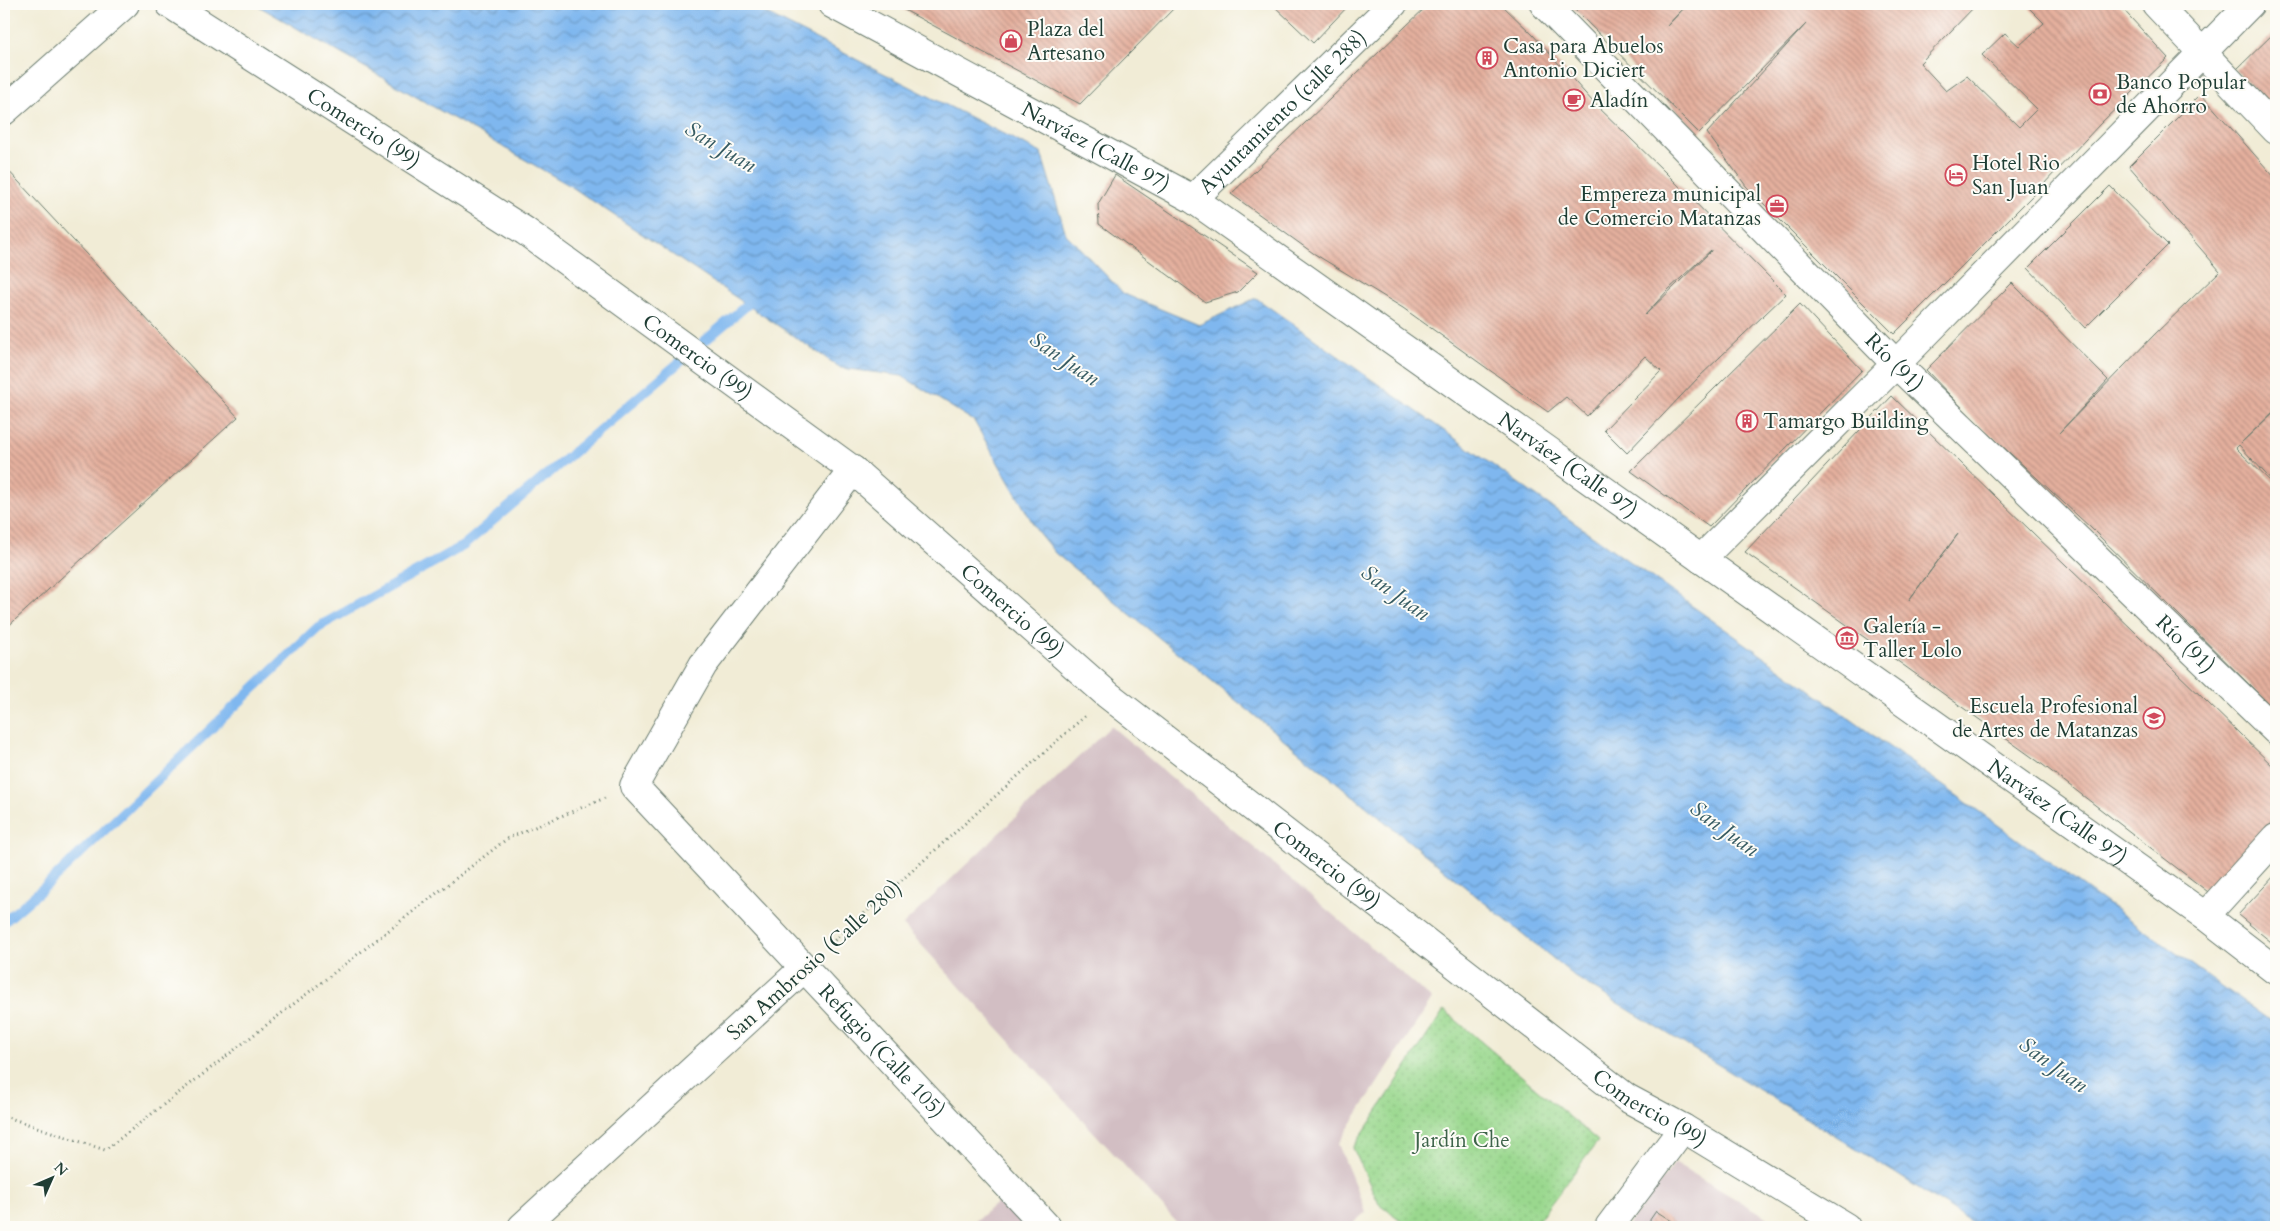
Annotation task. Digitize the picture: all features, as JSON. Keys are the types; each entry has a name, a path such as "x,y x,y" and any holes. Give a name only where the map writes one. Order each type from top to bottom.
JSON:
{"street":[{"path":"4,111 125,4"},
{"name":"Comercio (99)","path":"170,4 525,231 853,470 1108,696 1627,1098 1683,1128 1846,1227"},
{"name":"Narváez (Calle 97)","path":"832,4 1194,199 2206,916 2276,971"},
{"name":"Ayuntamiento (calle 288)","path":"1194,199 1393,4"},
{"name":"Río (91)","path":"1544,4 1896,364 2276,731"},
{"path":"2156,4 2276,130"},
{"path":"1701,559 1896,364 2201,51 2250,4"},
{"path":"634,786 703,665 853,470"},
{"name":"Refugio (Calle 105)","path":"634,786 1047,1227"},
{"path":"2206,916 2276,838"},
{"name":"San Ambrosio (Calle 280)","path":"522,1227 804,968"},
{"path":"1609,1227 1683,1128"}],"path":[{"name":"San Ambrosio (Calle 280)","path":"804,968 1108,696"},
{"path":"4,1116 105,1150 508,838 634,786"}],"shaded area":[{"path":"1111,726 1432,999 1338,1144 1366,1212 1348,1227 1181,1227 903,925"},
{"path":"1675,1163 1783,1227 1627,1227"},
{"path":"1004,1197 1032,1227 968,1227"}],"green space":[{"name":"Jardín Che","path":"1444,1010 1598,1141 1533,1227 1410,1227 1379,1204 1353,1148"}],"water":[{"name":"San Juan","path":"255,4 747,4 1041,153 1066,234 1124,294 1199,325 1256,298 1753,649 2276,1025 2276,1227 1979,1227 1895,1173 1577,978 1055,553 1038,532 974,421 902,376 841,368 569,185"}],"building":[{"path":"893,4 1178,4 1080,104"},
{"path":"1272,4 1350,4 1313,43"},
{"path":"1429,4 1501,4 1533,35 1593,102 1786,294 1698,378 1627,453 1604,430 1661,371 1645,356 1587,416 1566,397 1548,412 1403,308 1313,253 1231,194","holes":["1711,251 1645,315 1668,290"]},
{"path":"1569,4 1687,4 1667,26 1688,4 1977,4 1920,63 1946,91 1967,76 2019,127 2037,109 1982,55 2005,33 2019,46 2044,23 2025,4 2118,4 2168,58 2100,124 2042,186 1894,334 1746,186 1707,133 1806,24 1699,133"},
{"path":"2276,31 2276,113 2236,70"},
{"path":"2201,94 2276,179 2276,409 2241,443 2276,410 2276,485 2239,445 2236,448 2276,487 2276,711 2091,528 1972,418 1926,370 2012,283 2108,380 2059,433 2154,335 2220,271 2129,166"},
{"path":"4,166 238,417 4,630"},
{"path":"1115,175 1258,272 1238,292 1205,302 1099,224 1098,204"},
{"path":"2110,186 2168,245 2085,328 2028,268"},
{"name":"Tamargo Building","path":"1800,304 1862,370 1709,527 1631,471"},
{"path":"1892,396 2276,769 2276,824 2212,895 2043,765 1745,552"},
{"path":"2276,874 2276,946 2238,915"},
{"path":"1656,1211 1681,1227 1645,1227"}],"waterway":[{"path":"4,922 48,884 318,627 463,546 747,305"}],"place":[{"name":"Plaza del Artesano","path":"1011,41"},
{"name":"Casa para Abuelos Antonio Diciert","path":"1487,58"},
{"name":"Banco Popular de Ahorro","path":"2100,94"},
{"name":"Aladín","path":"1574,100"},
{"name":"Hotel Rio San Juan","path":"1956,175"},
{"name":"Empereza municipal de Comercio Matanzas","path":"1777,206"},
{"name":"Tamargo Building","path":"1747,421"},
{"name":"Galería - Taller Lolo","path":"1847,638"},
{"name":"Escuela Profesional de Artes de Matanzas","path":"2154,718"}]}
